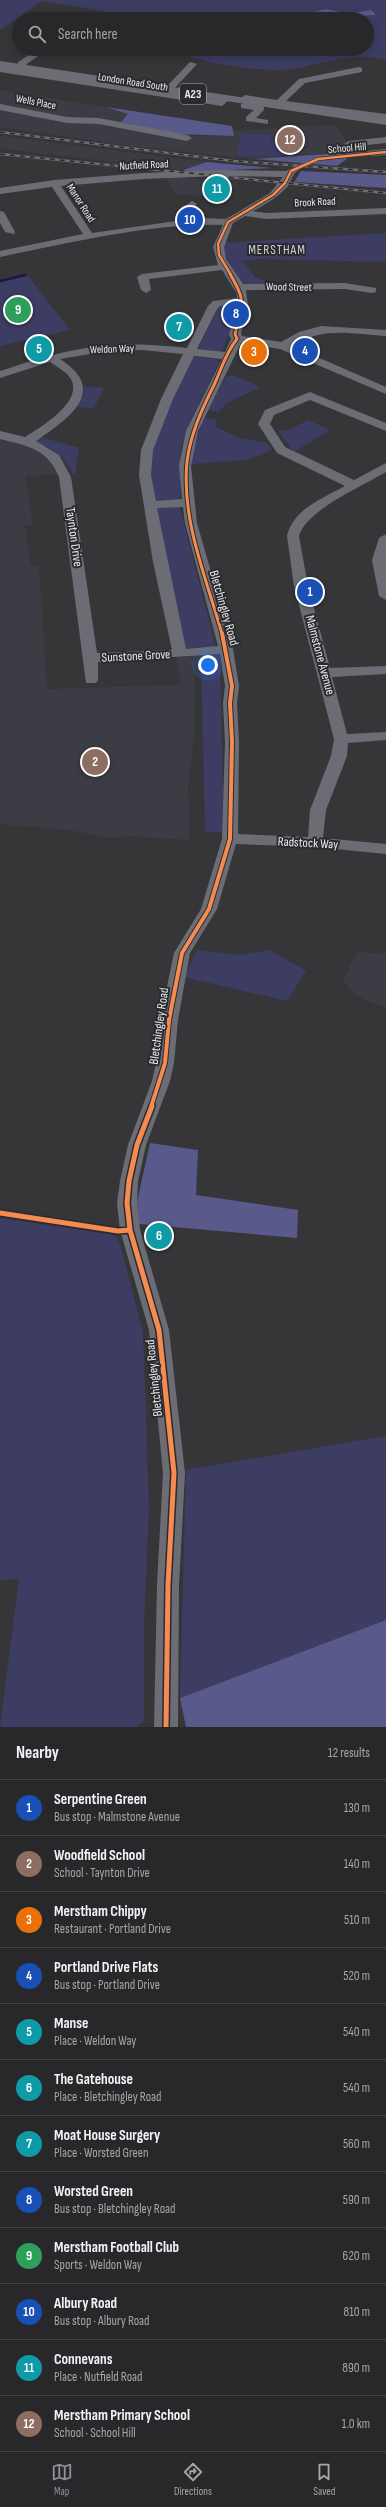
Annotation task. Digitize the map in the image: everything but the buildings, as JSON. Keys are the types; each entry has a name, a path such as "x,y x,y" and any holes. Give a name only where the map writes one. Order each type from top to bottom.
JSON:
{"main road":[{"name":"London Road South","path":"0,64 224,101 241,99 386,122"}],"street":[{"path":"21,64 33,56"},
{"name":"London Road South","path":"0,64 21,64 241,99 276,106 386,117"},
{"path":"170,88 193,64"},
{"name":"London Road South","path":"0,69 224,101"},
{"path":"224,101 261,108 276,106 302,81 359,70"},
{"name":"Wells Place","path":"0,107 67,120 99,121 166,138 187,138"},
{"path":"261,108 249,120 265,122"},
{"path":"349,144 386,140"},
{"name":"School Hill","path":"290,174 295,168 318,159 386,152"},
{"name":"Nutfield Road","path":"0,191 54,183 187,174 290,174"},
{"path":"0,254 89,236 196,221 228,222 245,214 273,195 285,183 290,174"},
{"name":"Manor Road","path":"54,183 89,236"},
{"path":"192,204 190,206 196,221"},
{"name":"Brook Road","path":"245,214 266,216 386,211"},
{"path":"0,214 10,232"},
{"path":"180,654 144,475 147,450 175,381 191,353 212,308 217,303 243,301 238,287 219,255 218,244 228,222"},
{"path":"146,290 146,285 142,278 225,267"},
{"name":"Wood Street","path":"238,287 386,290"},
{"name":"Bletchingley Road","path":"166,1727 168,1585 174,1473 159,1330 130,1230 128,1203 129,1181 137,1145 163,1069 169,1020 182,953 209,909 230,839 232,742 230,703 232,686 226,649 205,576 187,503 185,466 192,431 227,356 237,339 235,334 243,301"},
{"path":"283,346 303,334 321,329 386,333"},
{"path":"237,339 283,346 386,391"},
{"name":"Weldon Way","path":"0,375 51,358 104,347 227,356"},
{"path":"26,442 71,408 78,396 79,385 74,375 51,358"},
{"path":"354,485 281,450 264,424 269,413 310,396 386,427"},
{"name":"Taynton Drive","path":"0,435 26,442 51,452 61,462 65,477 91,658 91,680"},
{"name":"Malmstone Avenue","path":"315,842 318,810 339,756 341,739 325,673 301,586 293,536 295,528 307,513 386,466"},
{"path":"149,505 187,503"},
{"path":"386,538 378,559 378,568 386,596"},
{"name":"Sunstone Grove","path":"91,658 180,654 226,649"},
{"path":"325,673 386,670"},
{"path":"341,739 386,736"},
{"name":"Radstock Way","path":"230,839 315,842 386,849"}],"shaded area":[{"path":"0,0 386,0 386,60 372,57 345,58 291,69 267,70 224,65 190,56 374,56 374,12 107,12 42,1 26,12 12,12 12,22 0,30"},
{"path":"326,9 340,12 313,12"},
{"path":"371,10 373,12 360,12"},
{"path":"0,90 106,107 129,114 122,121 195,136 233,136 233,131 334,125 354,151 253,159 139,147 0,127"},
{"path":"106,107 232,126 234,136 175,134 121,122 128,114"},
{"path":"269,133 271,140 277,140 281,146 290,148 294,155 237,156 241,134"},
{"path":"0,136 207,162 183,170 3,149 0,147"},
{"path":"381,150 348,158 337,166 253,159"},
{"path":"207,162 272,168 190,172 183,170"},
{"path":"301,171 386,175 386,188 294,182"},
{"path":"178,177 239,184 221,197 175,194 166,178"},
{"path":"386,233 386,262 260,259 242,261 255,277 274,285 241,283 223,253 223,243"},
{"path":"28,276 70,330 0,346 0,282"},
{"path":"223,304 236,305 230,333 221,352 198,349 218,307"},
{"path":"196,357 215,359 219,362 189,424 181,447 180,497 176,501 152,501 150,449 191,358"},
{"path":"227,376 234,376 260,387 227,403 218,412 207,410"},
{"path":"83,386 104,388 94,408 76,407 84,395"},
{"path":"203,417 217,420 216,427 241,439 266,442 272,450 247,460 189,464"},
{"path":"308,420 330,430 294,452 278,430 287,431"},
{"path":"41,437 79,448 75,474 73,474 57,453 34,441"},
{"path":"0,438 14,439 46,454 59,474 25,476 33,525 25,525 31,566 39,566 47,689 181,685 176,657 194,656 194,737 188,786 190,840 130,836 111,838 70,830 0,824"},
{"path":"176,506 180,508 216,648 188,650 183,648 154,510 157,507"},
{"path":"220,652 224,832 205,832 201,654"},
{"path":"197,950 241,955 270,950 306,971 287,1001 184,977"},
{"path":"357,952 386,954 386,1008 356,996 343,981"},
{"path":"150,1143 198,1150 196,1195 298,1210 297,1238 139,1224 137,1202"},
{"path":"0,1218 114,1235 120,1243 143,1332 149,1508 144,1622 144,1720 138,1727 0,1727 19,1579 0,1580"},
{"path":"386,1436 386,1620 180,1698 186,1470"},
{"path":"386,1620 386,1727 186,1727 180,1698"}],"waterway":[{"path":"0,281 25,275"}],"railway":[{"path":"0,132 233,161 386,172"},
{"path":"0,154 386,193"}],"cycle path":[{"path":"166,1727 168,1585 174,1473 159,1330 130,1230 127,1203 129,1181 137,1145 161,1081 165,1063 169,1020 182,953 209,909 230,839 232,742 230,703 232,686 226,649 191,523 186,480 187,462 194,429 229,351 237,339 235,334 243,301 242,294 219,255 218,244 228,222 273,195 285,183 291,171 305,164 318,159 386,152"},
{"path":"0,1213 118,1231 130,1230"}],"place":[{"name":"Merstham Primary School","path":"290,140"},
{"name":"Connevans","path":"217,189"},
{"name":"Albury Road","path":"190,220"},
{"name":"Merstham Football Club","path":"18,310"},
{"name":"Worsted Green","path":"236,314"},
{"name":"Moat House Surgery","path":"179,327"},
{"name":"Manse","path":"39,349"},
{"name":"Portland Drive Flats","path":"305,351"},
{"name":"Merstham Chippy","path":"254,352"},
{"name":"Serpentine Green","path":"310,592"},
{"name":"Woodfield School","path":"95,762"},
{"name":"The Gatehouse","path":"159,1236"}],"district":[{"name":"MERSTHAM","path":"277,250"}]}
